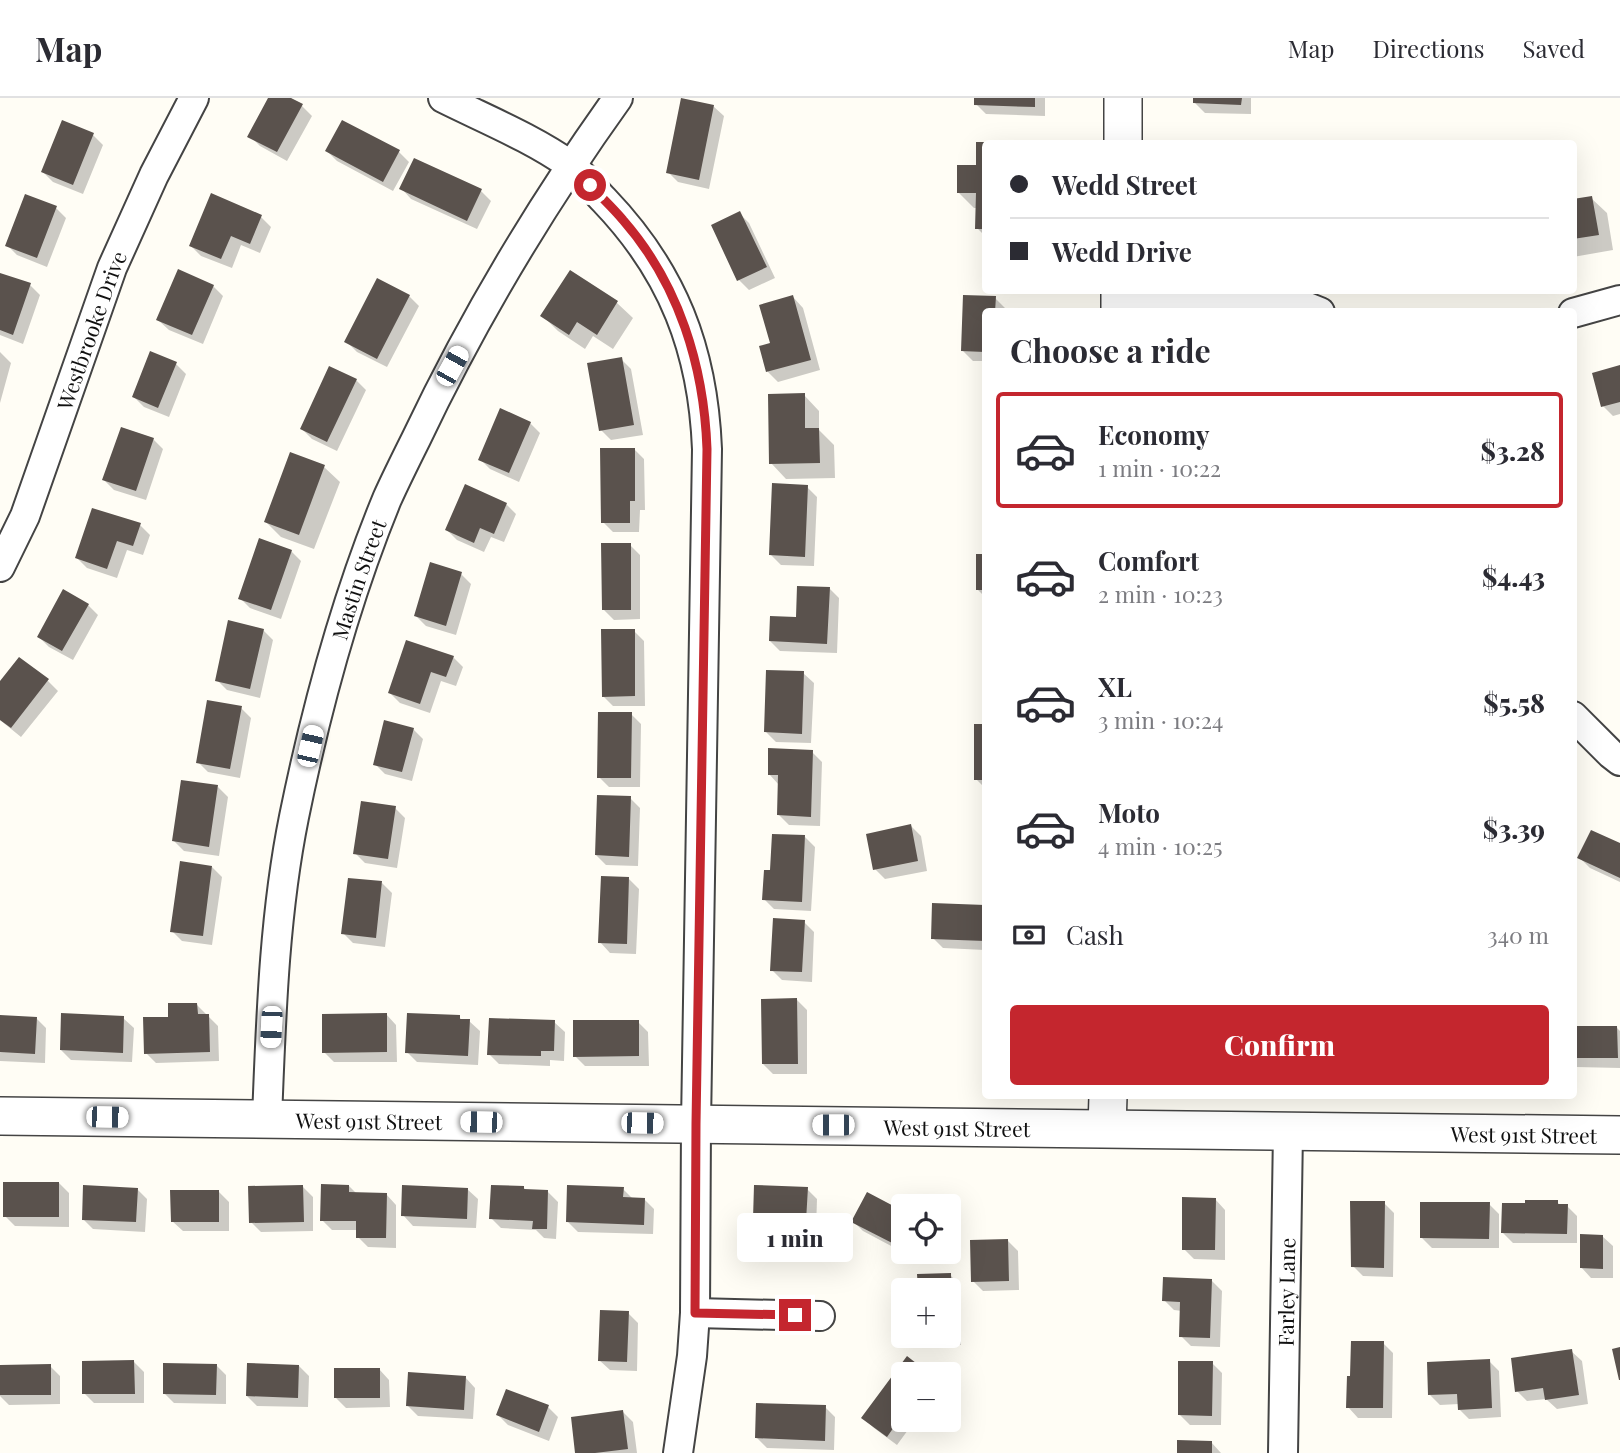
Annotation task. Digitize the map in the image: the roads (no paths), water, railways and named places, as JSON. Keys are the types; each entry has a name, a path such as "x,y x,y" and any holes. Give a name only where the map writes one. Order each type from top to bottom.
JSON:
{"street":[{"name":"Westbrooke Drive","path":"0,567 25,516 112,268 154,175 194,98"},
{"path":"443,98 540,147 572,167 624,221 654,262 679,311 696,359 706,419 707,449 695,1313 692,1356 678,1453"},
{"name":"Mastin Street","path":"267,1119 278,922 293,819 316,721 349,601 387,499 441,386 485,306 542,212 618,98"},
{"path":"1123,140 1124,98"},
{"path":"1120,300 1269,301 1310,308"},
{"path":"1577,312 1620,300"},
{"path":"1577,720 1620,761"},
{"name":"West 91st Street","path":"0,1116 696,1124 1107,1112 1288,1131 1620,1135"},
{"name":"Farley Lane","path":"1283,1453 1288,1131"},
{"path":"695,1313 820,1316"}]}
